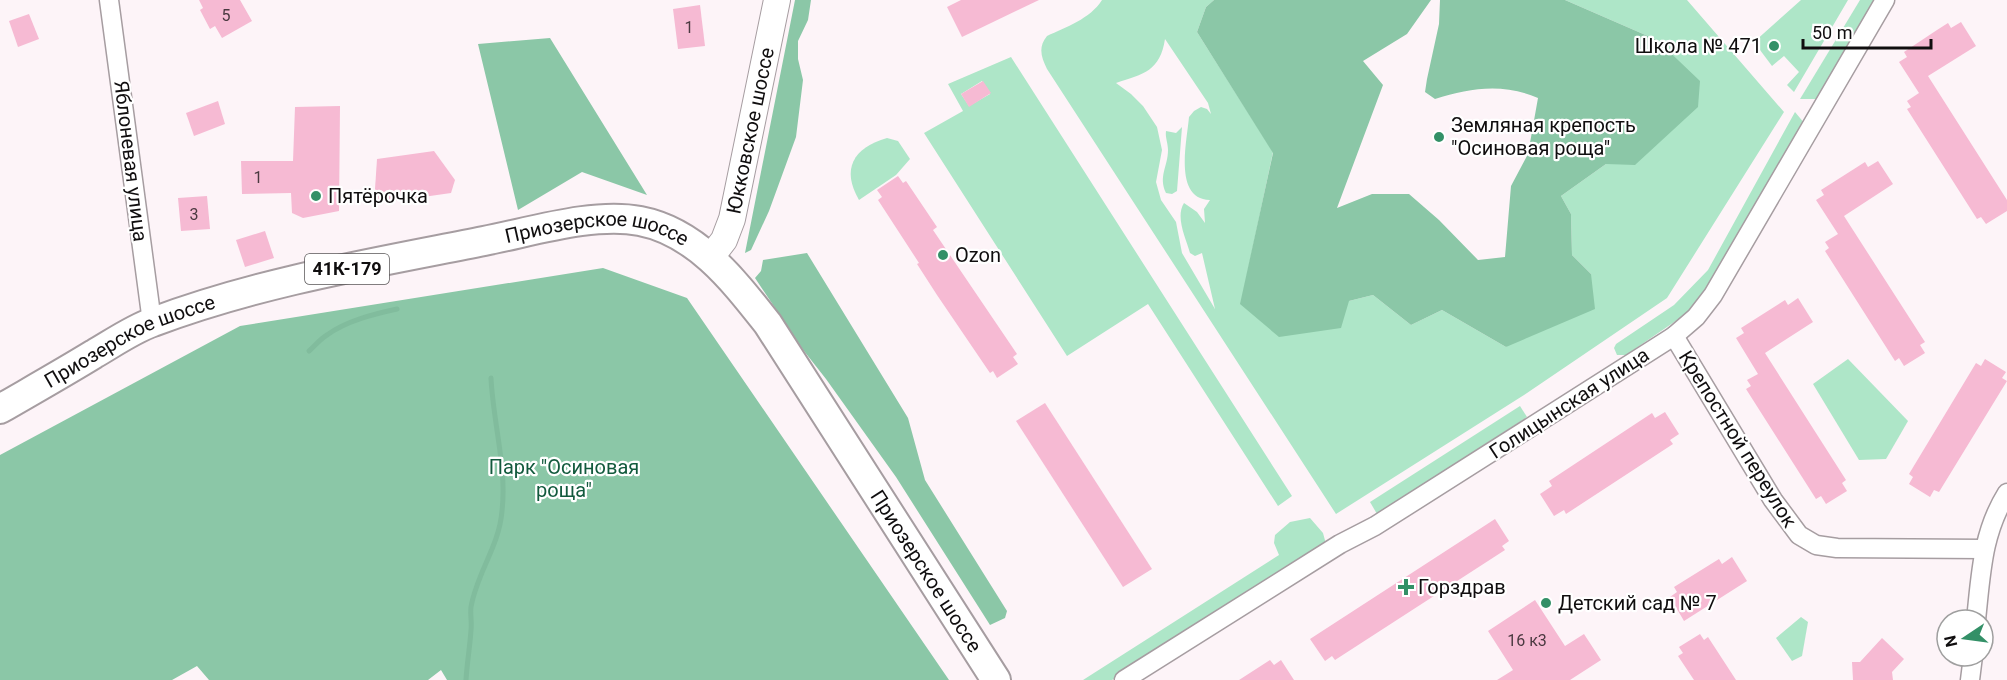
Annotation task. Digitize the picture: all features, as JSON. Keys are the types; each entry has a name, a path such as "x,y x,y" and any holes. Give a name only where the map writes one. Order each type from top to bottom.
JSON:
{"main road":[{"name":"Юкковское шоссе","path":"711,257 724,240 732,219 777,0"},
{"name":"Приозерское шоссе","path":"0,409 152,322 247,293 355,267 570,224 607,219 640,221 666,229 711,257 739,286 768,324 996,680"}],"street":[{"name":"Яблоневая улица","path":"109,0 152,322"},
{"name":"Голицынская улица","path":"1124,680 1340,544 1375,526 1436,488 1674,336 1696,317 1713,295 1885,0"},
{"name":"Крепостной переулок","path":"1674,336 1773,500 1799,535 1816,545 1836,548 1984,549"},
{"path":"1977,608 1984,549 1998,508 2007,493"}],"green space":[{"path":"795,0 811,0 808,20 798,41 798,59 803,80 796,137 769,211 751,250 745,253"},
{"path":"1102,0 1214,0 1206,7 1197,32 1273,152 1241,303 1349,301 1373,295 1411,325 1442,310 1506,347 1591,274 1572,255 1571,214 1561,196 1606,164 1657,40 1565,0 1687,0 1784,112 1667,298 1527,393 1336,514 1045,65 1041,48 1047,36 1077,22 1097,7","holes":["1165,39 1208,103 1211,114 1207,109 1201,107 1189,117 1185,154 1187,180 1191,190 1198,197 1210,200 1204,209 1205,223 1197,212 1184,203 1181,215 1182,228 1190,253 1195,256 1202,253 1215,309 1182,253 1176,222 1161,200 1156,182 1162,150 1157,127 1143,106 1116,83 1142,74 1155,65 1163,50"]},
{"path":"1214,0 1431,0 1407,34 1363,61 1383,85 1337,208 1372,194 1409,194 1439,220 1478,260 1505,257 1511,186 1528,154 1538,98 1512,90 1499,89 1461,92 1435,99 1425,92 1439,24 1440,0 1565,0 1657,40 1700,81 1698,107 1635,165 1606,164 1561,196 1571,214 1572,255 1591,274 1595,309 1506,347 1442,310 1411,325 1373,295 1349,301 1341,328 1279,337 1240,304 1273,153 1197,32 1206,7"},
{"path":"1801,0 1848,0 1794,92 1787,85 1799,72 1784,56 1772,66 1754,42"},
{"path":"1860,0 1876,0 1818,99 1800,99"},
{"path":"550,38 647,195 582,172 518,210 478,44"},
{"path":"1011,57 1292,496 1278,506 1148,304 1067,356 924,133 963,111 948,84","holes":["982,81 990,94 969,106 961,94"]},
{"path":"1795,112 1805,124 1700,301 1683,316 1626,355 1617,355 1614,348 1616,344 1674,305 1708,270"},
{"path":"1182,127 1177,191 1172,194 1166,193 1163,176 1168,156 1166,131 1176,133"},
{"path":"887,138 898,141 910,159 896,175 859,200 851,179 854,161 858,154 866,148"},
{"path":"807,253 908,418 925,480 1007,611 1005,618 990,625 896,477 804,351 755,278 761,271 763,260"},
{"name":"Парк \"Осиновая роща\"","path":"603,268 687,298 949,680 447,680 441,670 428,680 209,680 197,666 172,680 0,680 0,455 240,326"},
{"path":"1848,359 1908,421 1886,459 1859,460 1813,384"},
{"path":"1520,406 1527,417 1377,514 1370,502"},
{"path":"1310,518 1323,533 1326,544 1112,680 1083,680 1279,555 1274,543 1275,535 1290,522"},
{"path":"1801,617 1808,622 1802,656 1792,661 1776,638"}],"building":[{"path":"199,0 240,0 252,21 222,38 215,26 210,29 200,10 203,8"},
{"path":"961,0 1039,0 962,37 947,7"},
{"path":"700,5 705,46 678,49 673,9"},
{"path":"29,14 39,39 18,47 9,21"},
{"path":"1961,22 1976,46 1928,76 2007,200 2007,211 1986,224 1981,217 1977,219 1907,109 1911,107 1907,101 1919,93 1899,62 1907,57 1904,52 1937,30 1948,23 1951,28"},
{"path":"983,81 991,93 969,107 961,94"},
{"path":"218,101 225,124 194,136 186,113"},
{"path":"340,106 339,211 303,218 292,213 291,193 242,194 241,161 293,161 295,107"},
{"path":"434,151 455,180 451,193 374,204 377,159"},
{"path":"1878,161 1893,184 1844,216 1925,342 1920,345 1925,353 1904,366 1899,358 1895,361 1825,251 1829,248 1825,242 1838,234 1816,200 1824,195 1821,190 1865,162 1868,167"},
{"path":"898,176 903,183 906,181 937,227 933,230 1017,354 1013,357 1018,364 997,378 993,371 990,373 937,295 878,200 882,197 877,190"},
{"path":"207,196 210,229 181,231 178,198"},
{"path":"265,231 274,258 245,267 236,240"},
{"path":"1798,298 1813,322 1765,353 1846,480 1842,483 1847,491 1826,504 1821,496 1816,499 1746,389 1751,386 1747,380 1758,374 1736,338 1744,333 1741,328 1785,300 1788,305"},
{"path":"1985,359 2006,372 2002,378 2007,381 1939,492 1934,490 1930,497 1909,484 1913,477 1909,474 1976,363 1981,366"},
{"path":"1045,403 1152,569 1123,587 1016,421"},
{"path":"1665,412 1679,434 1670,440 1673,444 1566,514 1564,510 1554,516 1540,494 1552,486 1549,481 1652,413 1655,418"},
{"path":"1495,519 1509,541 1502,546 1505,550 1335,660 1332,656 1325,661 1310,639"},
{"path":"1732,557 1747,581 1684,621 1670,597 1677,592 1674,587 1719,559 1722,564"},
{"path":"1535,600 1565,646 1584,634 1601,660 1570,680 1497,680 1513,670 1488,631"},
{"path":"1700,634 1704,640 1708,637 1736,680 1694,680 1678,656 1683,653 1679,647"},
{"path":"1882,638 1904,659 1892,672 1893,680 1853,680 1852,662 1860,662"},
{"path":"1270,660 1274,665 1281,660 1294,680 1239,680"}],"waterway":[{"path":"309,351 324,337 351,322 397,309"},
{"path":"466,680 471,607 478,582 497,536 502,511 503,478 491,378"}],"place":[{"name":"Школа № 471","path":"1774,46"},
{"name":"Земляная крепость \"Осиновая роща\"","path":"1439,137"},
{"name":"Пятёрочка","path":"316,196"},
{"name":"Ozon","path":"943,255"},
{"name":"Горздрав","path":"1406,587"},
{"name":"Детский сад № 7","path":"1546,603"}]}
